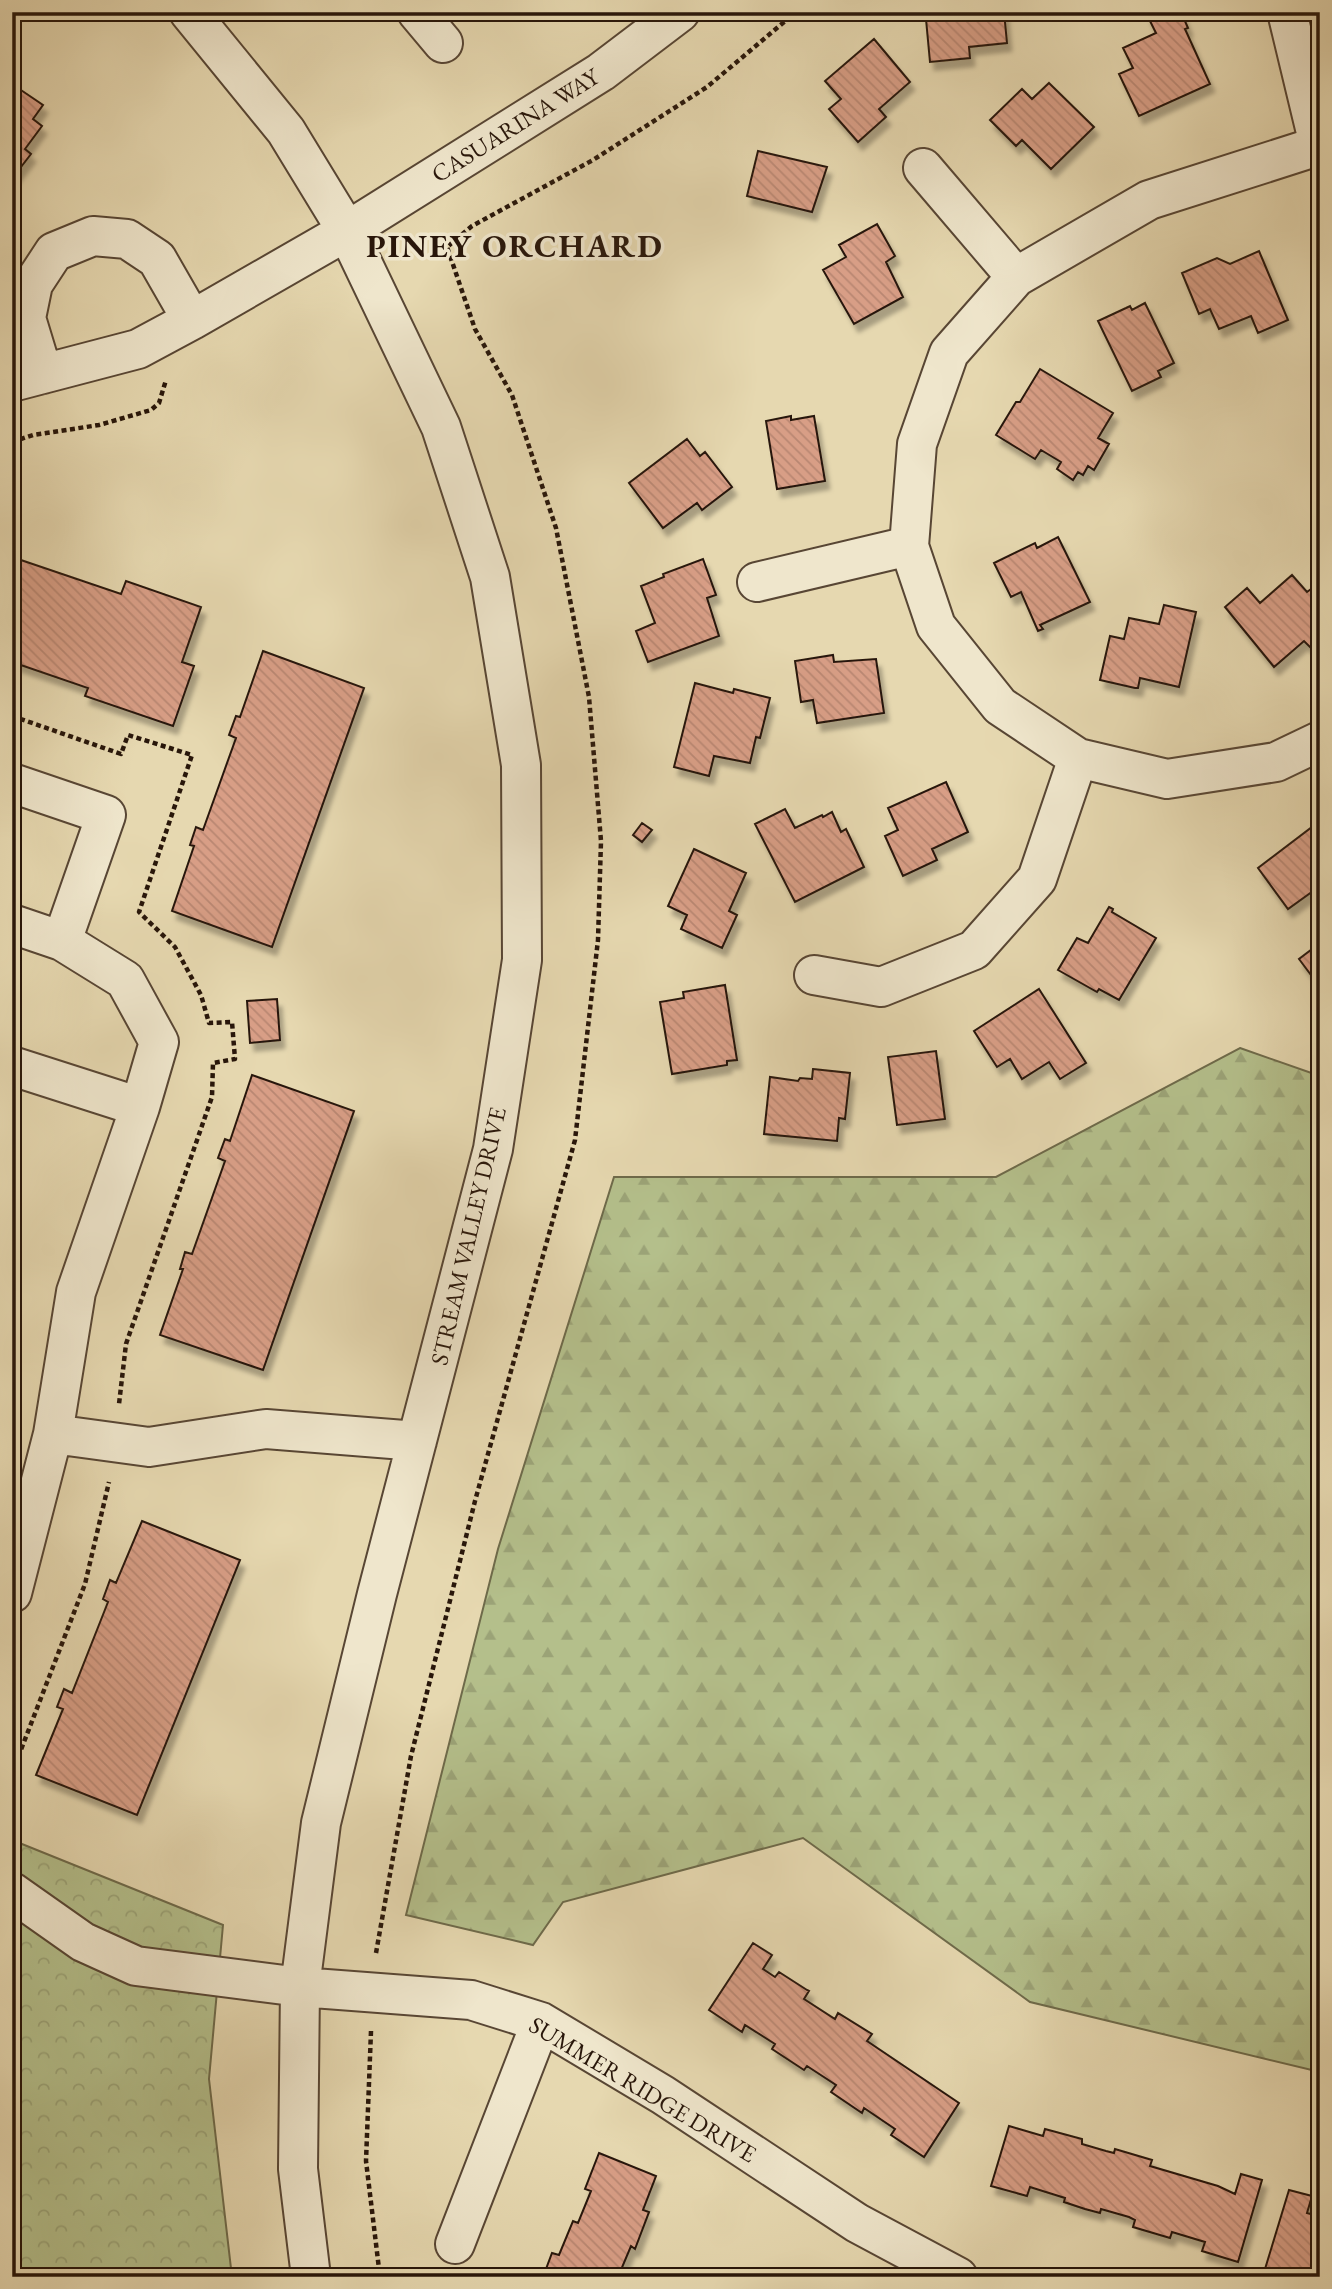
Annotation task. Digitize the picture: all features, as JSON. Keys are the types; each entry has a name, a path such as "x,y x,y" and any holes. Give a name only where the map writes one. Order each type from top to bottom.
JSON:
{"street":[{"name":"STREAM VALLEY DRIVE","path":"189,12 286,131 346,231 441,427 490,576 521,765 522,961 493,1149 377,1594 321,1823 300,1987 298,2169 311,2277"},
{"path":"417,12 443,43"},
{"name":"CASUARINA WAY","path":"28,378 138,349 192,320 346,231 600,72 680,12"},
{"path":"1287,12 1319,147 1149,200 1016,277 949,353 917,444 909,546 936,626 1000,706 1078,758 1167,779 1276,762 1320,741"},
{"path":"923,168 1016,277"},
{"path":"28,378 26,318 33,284 54,253 93,236 127,239 157,259 192,320"},
{"path":"757,582 909,546"},
{"path":"814,975 881,987 974,950 1037,879 1078,758"},
{"path":"12,783 106,815 62,940"},
{"path":"12,923 62,940 125,980 159,1042 140,1107 76,1292 53,1434 12,1593"},
{"path":"12,1066 140,1107"},
{"path":"53,1434 149,1447 266,1429 417,1441"},
{"name":"SUMMER RIDGE DRIVE","path":"12,1892 83,1942 136,1966 300,1987 471,2000 541,2022 663,2095 857,2223 958,2277"},
{"path":"455,2244 541,2022"}],"path":[{"path":"12,442 33,435 99,425 151,411 159,403 192,320"},
{"path":"371,2027 366,2161 380,2277"}],"green space":[{"path":"1240,1048 1320,1076 1320,2072 1030,2002 803,1838 563,1902 533,1945 406,1915 498,1549 614,1177 996,1177"},
{"path":"12,1840 223,1925 209,2079 232,2277 12,2277"}],"building":[{"path":"931,12 1004,12 1007,43 969,47 970,58 930,62 926,19 932,18"},
{"path":"1153,12 1181,12 1188,28 1185,29 1210,84 1139,116 1119,74 1133,68 1123,48 1156,33 1147,15"},
{"path":"874,39 910,82 879,109 886,117 858,142 829,109 841,99 825,81"},
{"path":"1049,83 1094,127 1051,169 1022,140 1016,146 990,120 1022,89 1032,99"},
{"path":"12,84 43,105 33,119 42,126 25,149 31,154 14,176 12,175"},
{"path":"758,151 827,167 812,212 747,196"},
{"path":"877,224 895,256 886,262 903,297 854,324 823,270 846,257 839,245"},
{"path":"1259,251 1288,320 1258,333 1251,316 1219,329 1210,309 1199,314 1182,273 1217,258 1230,264"},
{"path":"1145,303 1174,363 1158,371 1161,377 1132,391 1098,321 1130,306 1132,310"},
{"path":"1040,369 1113,413 1098,438 1109,444 1094,470 1088,466 1083,475 1078,472 1073,480 1057,469 1061,462 1041,450 1035,459 996,435"},
{"path":"791,416 791,420 814,416 825,481 777,489 766,421"},
{"path":"687,439 700,456 705,452 732,487 702,510 697,503 663,528 629,483"},
{"path":"1058,537 1090,602 1040,625 1043,629 1038,631 1021,592 1011,597 994,563 1035,543 1037,548"},
{"path":"12,557 121,594 126,581 201,607 182,662 194,666 173,726 85,696 88,688 12,662"},
{"path":"703,559 716,595 707,598 719,636 648,662 636,631 655,623 641,586 664,577 663,574"},
{"path":"1292,575 1307,592 1311,589 1320,599 1320,643 1312,649 1304,641 1274,667 1225,607 1247,588 1260,603"},
{"path":"1164,605 1196,612 1179,687 1140,678 1138,688 1100,680 1110,636 1124,639 1129,618 1159,624"},
{"path":"263,651 364,688 272,947 172,911 194,846 190,845 196,827 203,830 236,738 229,735 236,716 240,717"},
{"path":"833,655 834,662 876,659 884,713 817,723 813,700 801,702 795,661"},
{"path":"695,683 733,693 734,689 770,698 760,738 756,737 750,763 714,756 709,776 674,767"},
{"path":"946,782 968,832 932,849 937,860 903,876 885,836 898,830 888,808"},
{"path":"785,809 795,828 832,812 841,832 846,829 864,867 795,902 755,824"},
{"path":"642,823 652,830 642,842 633,835"},
{"path":"1312,827 1320,837 1320,886 1288,909 1258,868"},
{"path":"694,849 746,873 729,911 737,915 722,948 681,929 687,915 668,906"},
{"path":"1109,907 1113,909 1112,912 1156,938 1119,1000 1099,989 1097,992 1058,970 1077,938 1088,943"},
{"path":"1320,943 1320,987 1299,959"},
{"path":"725,985 737,1060 727,1061 727,1065 672,1074 660,1002 684,998 683,992"},
{"path":"1039,989 1086,1063 1060,1079 1049,1062 1022,1079 1010,1059 997,1067 974,1031"},
{"path":"277,999 280,1040 250,1043 247,1001"},
{"path":"936,1051 945,1119 897,1125 888,1057"},
{"path":"813,1069 850,1073 845,1119 839,1118 837,1141 764,1134 770,1077 798,1081 800,1078 812,1079"},
{"path":"252,1075 354,1111 263,1370 160,1335 183,1269 180,1269 185,1252 192,1254 225,1161 218,1158 225,1139 230,1141"},
{"path":"142,1521 240,1560 137,1815 36,1775 63,1709 57,1707 64,1689 72,1693 108,1602 103,1599 110,1580 116,1583"},
{"path":"753,1943 772,1955 763,1969 775,1977 779,1972 809,1991 804,1999 835,2019 838,2013 872,2034 867,2041 959,2103 924,2157 891,2135 895,2129 864,2108 862,2113 831,2092 836,2085 807,2066 804,2070 772,2049 775,2044 745,2025 742,2032 709,2010"},
{"path":"1009,2126 1043,2136 1045,2129 1082,2139 1082,2144 1106,2151 1114,2153 1115,2149 1152,2160 1150,2166 1218,2186 1235,2194 1241,2174 1262,2180 1238,2262 1202,2251 1205,2242 1172,2232 1170,2238 1133,2227 1135,2220 1129,2217 1101,2209 1100,2213 1085,2209 1064,2202 1065,2198 1030,2187 1027,2196 991,2186"},
{"path":"599,2153 656,2176 643,2210 649,2212 635,2249 631,2246 618,2277 543,2277 552,2253 559,2255 573,2221 578,2223 591,2191 585,2189"},
{"path":"1289,2190 1312,2196 1307,2213 1318,2216 1320,2211 1320,2275 1306,2271 1304,2277 1293,2277 1265,2269"}],"district":[{"name":"PINEY ORCHARD","path":"515,246"}]}
